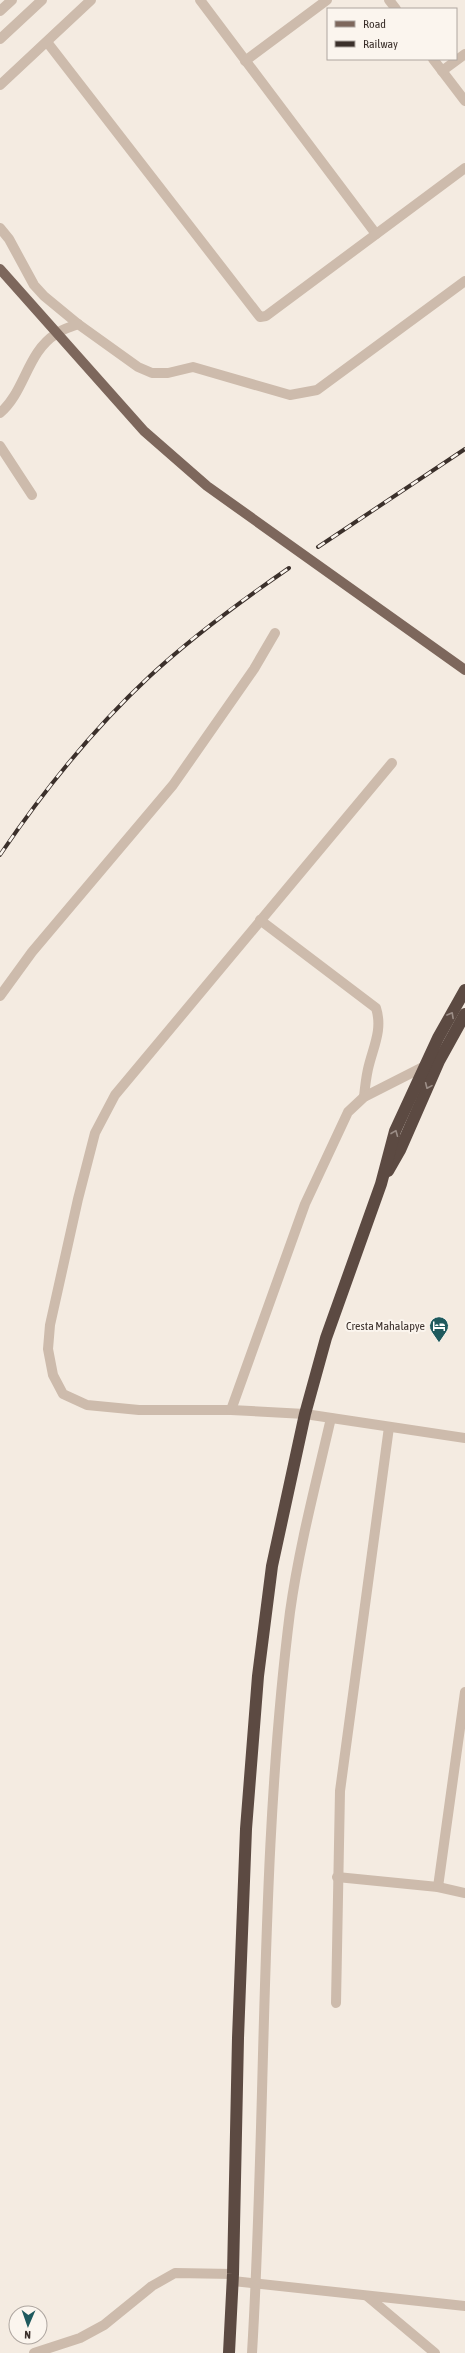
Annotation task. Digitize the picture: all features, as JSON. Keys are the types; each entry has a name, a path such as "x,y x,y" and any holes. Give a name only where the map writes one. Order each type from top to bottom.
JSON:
{"highway":[{"path":"229,2353 233,2278 238,2038 251,1755 272,1566 305,1414 326,1338 381,1184 390,1145 425,1066 465,990"},
{"path":"381,1184 400,1150 439,1061 465,1014"}],"main road":[{"path":"0,269 55,334 144,431 207,486 465,670"}],"street":[{"path":"0,11 12,0"},
{"path":"0,39 42,0"},
{"path":"0,85 91,0"},
{"path":"200,0 376,234"},
{"path":"245,61 327,0"},
{"path":"389,0 395,8"},
{"path":"47,42 258,316 266,316 465,168"},
{"path":"435,60 465,101"},
{"path":"442,71 457,60"},
{"path":"0,228 9,239 34,285 56,307 138,367 152,373 168,373 193,367 279,393 302,394 317,390 465,281"},
{"path":"0,413 8,407 18,391 40,348 55,334 78,324"},
{"path":"0,446 32,495"},
{"path":"0,996 37,947 173,785 254,669 275,633"},
{"path":"392,763 115,1095 95,1133 78,1199 51,1318 48,1349 53,1375 63,1394 87,1405 139,1410 231,1410 305,1414 465,1438"},
{"path":"260,920 376,1008 379,1018 378,1036 368,1069 364,1097"},
{"path":"231,1410 306,1204 348,1112 364,1097 425,1066 439,1061"},
{"path":"252,2353 256,2283 268,1870 280,1715 291,1612 303,1536 331,1418"},
{"path":"336,2003 337,1877 340,1791 389,1427"},
{"path":"438,1887 465,1692"},
{"path":"337,1877 438,1887 465,1893"},
{"path":"34,2353 80,2338 104,2325 152,2286 174,2273 233,2278 256,2283 465,2306"},
{"path":"367,2296 435,2353"}],"railway":[{"path":"318,547 465,449"},
{"path":"0,855 34,807 70,761 129,696 166,661 200,633 289,568"}],"place":[{"name":"Cresta Mahalapye","path":"439,1343"}]}
